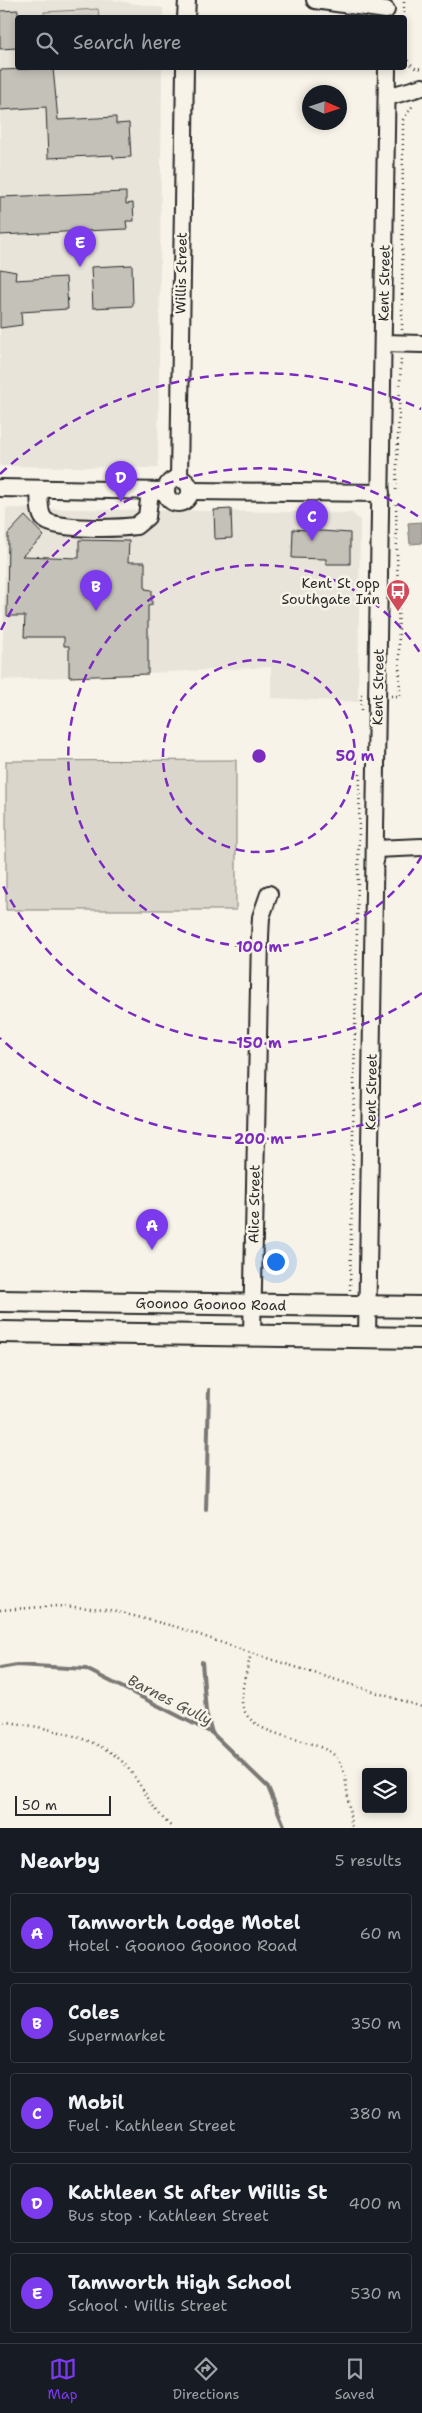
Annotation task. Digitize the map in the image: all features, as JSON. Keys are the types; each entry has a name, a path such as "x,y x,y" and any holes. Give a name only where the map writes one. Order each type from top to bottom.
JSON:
{"main road":[{"name":"Goonoo Goonoo Road","path":"0,1301 422,1307"},
{"path":"0,1332 422,1338"}],"street":[{"path":"186,15 187,0"},
{"path":"315,0 386,9"},
{"name":"Willis Street","path":"185,70 185,485"},
{"name":"Kent Street","path":"367,1337 359,1306 375,849 369,695 381,493 387,70"},
{"path":"387,97 422,87"},
{"path":"383,343 422,344"},
{"path":"39,489 41,512 44,520 50,524 65,526 136,526 147,517 158,491 171,481 185,485 381,493"},
{"path":"0,488 158,491 168,500 180,504 189,498 185,485"},
{"path":"375,849 422,847"},
{"name":"Alice Street","path":"252,1335 260,938 261,917 269,894"}],"path":[{"path":"404,0 404,15"},
{"path":"407,60 416,70 422,68"},
{"path":"361,713 369,695 400,696 396,498 402,343 403,120 413,104 422,101"},
{"path":"359,1306 360,772"},
{"path":"0,1610 57,1606 106,1609 177,1627 251,1653 422,1707"},
{"path":"251,1653 242,1701 246,1715 260,1727 325,1749 341,1763 352,1828"},
{"path":"0,1721 92,1741 126,1765 158,1816 172,1828"}],"shaded area":[{"path":"0,0 112,0 163,8 163,15 15,15 15,70 162,70 158,468 0,466"},
{"path":"98,9 99,15 44,15 44,12"},
{"path":"6,508 352,513 360,520 358,702 271,698 271,667 2,680"},
{"path":"422,522 422,543 410,544 408,523"},
{"path":"236,760 236,910 6,910 6,761"}],"building":[{"path":"18,10 18,15 15,15 15,48 0,49 0,11"},
{"path":"0,70 53,70 58,120 116,117 116,124 129,123 131,157 113,158 113,155 48,158 46,107 0,110"},
{"path":"126,192 126,204 133,203 134,221 126,221 127,229 0,235 0,197"},
{"path":"132,265 133,306 93,308 91,267"},
{"path":"0,269 16,272 15,280 66,277 68,309 21,312 22,325 0,328"},
{"path":"231,509 232,538 215,539 214,510"},
{"path":"25,516 44,536 22,556 79,558 79,540 129,541 128,562 145,562 145,589 152,590 152,605 148,606 148,674 69,677 69,646 64,646 64,637 24,637 25,616 7,616 8,534"},
{"path":"293,529 350,533 350,564 326,564 326,559 292,558"}],"waterway":[{"path":"206,1511 209,1390"},
{"path":"202,1662 206,1712 212,1733"},
{"name":"Barnes Gully","path":"0,1668 17,1665 86,1669 212,1733 268,1787 285,1828"}],"place":[{"name":"Tamworth High School","path":"80,267"},
{"name":"Kathleen St after Willis St","path":"121,502"},
{"name":"Mobil","path":"312,541"},
{"name":"Coles","path":"96,611"},
{"name":"Kent St opp Southgate Inn","path":"398,612"},
{"name":"Tamworth Lodge Motel","path":"152,1250"}]}
